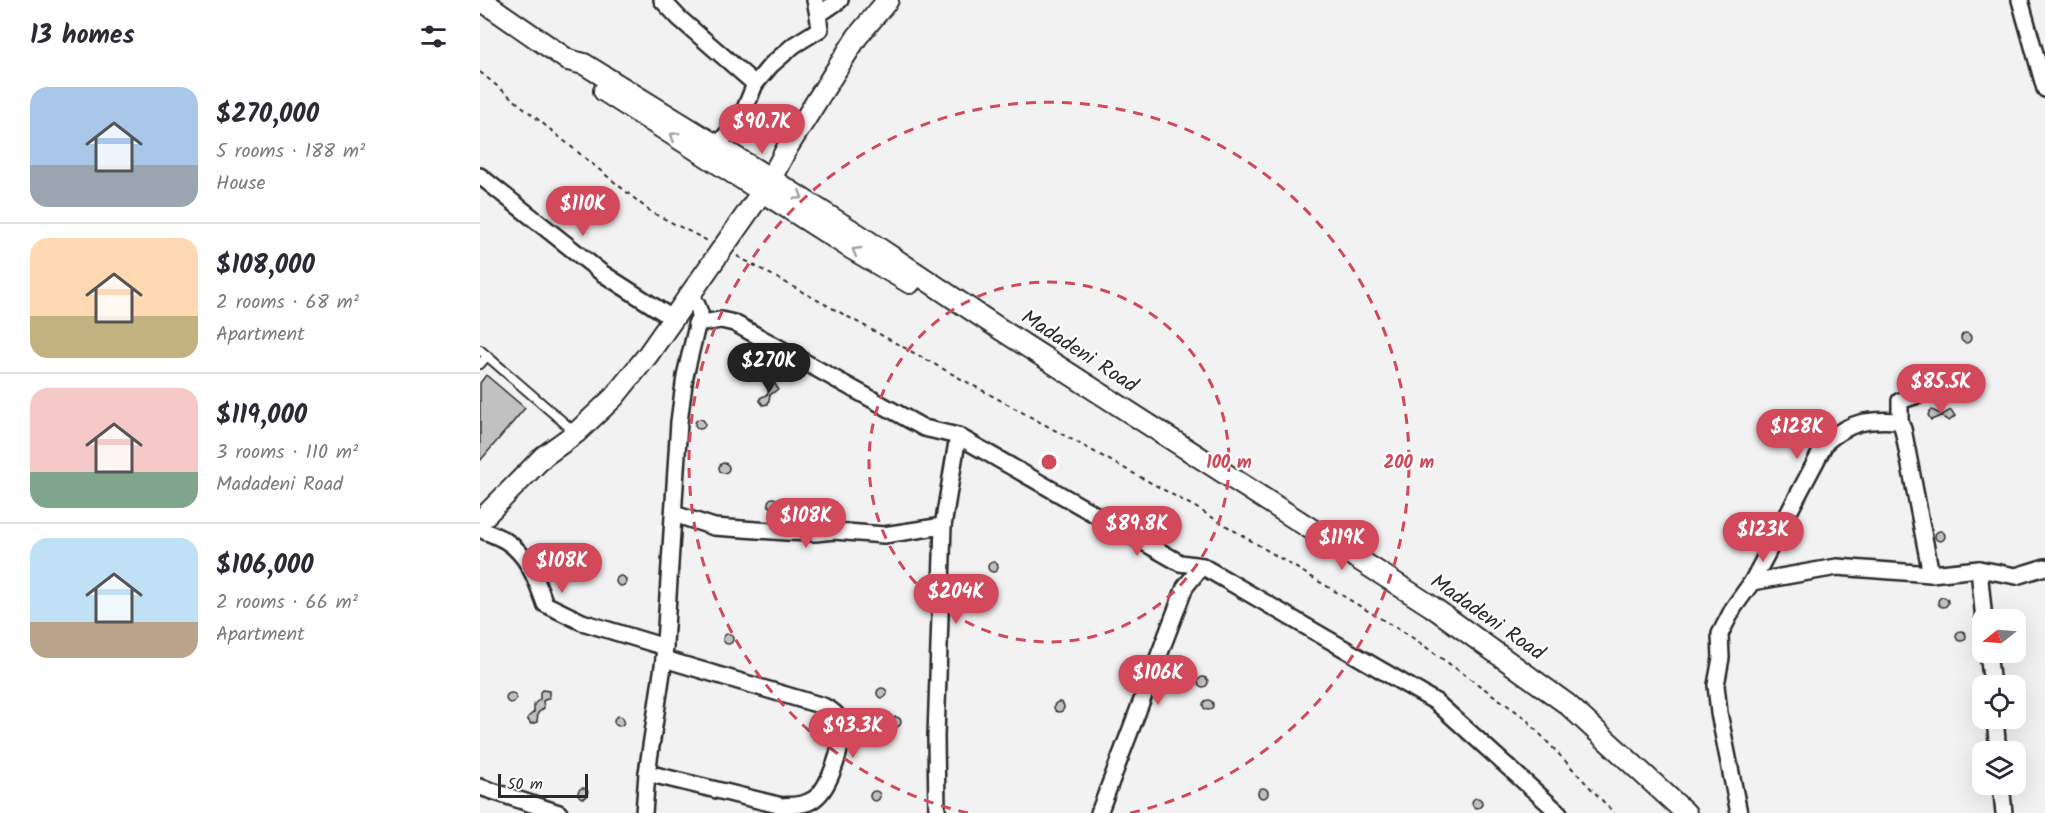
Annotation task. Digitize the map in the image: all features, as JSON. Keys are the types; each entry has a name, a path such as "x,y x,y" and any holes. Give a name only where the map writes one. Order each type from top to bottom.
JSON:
{"street":[{"name":"Madadeni Road","path":"481,0 568,60 579,75 766,185 859,235 1000,329 1431,606 1567,704 1686,813"},
{"path":"662,0 679,18 755,84"},
{"path":"712,152 742,116 755,84 782,55 819,28 816,8 840,0"},
{"path":"480,521 544,456 576,433 614,397 647,356 744,219 857,37 888,0"},
{"path":"2020,0 2045,89"},
{"name":"Madadeni Road","path":"712,152 736,174 766,185"},
{"path":"736,174 743,200 744,219"},
{"path":"480,176 602,273 672,318"},
{"path":"644,813 647,773 664,653 678,422 685,376 700,313 697,305 689,296"},
{"path":"696,324 727,320 924,428 958,436 1180,563 1202,566 1436,702 1559,813"},
{"path":"1931,574 1900,421 1900,401 1927,392 1951,392 1970,387"},
{"path":"1739,813 1719,713 1716,685 1721,658 1720,634 1734,607 1752,582 1826,442 1841,429 1872,420 1900,421"},
{"path":"937,813 936,736 942,526 958,436"},
{"path":"674,514 714,527 787,532 834,531 884,535 942,526"},
{"path":"480,529 505,540 522,555 535,575 544,604 582,622 664,653 823,706 836,715 840,722 840,741 835,765 825,786 814,799 803,804 782,806 647,773"},
{"path":"1180,563 1185,587"},
{"path":"1099,813 1185,587 1202,566"},
{"path":"1752,582 1837,567 1931,574 1979,569 2016,576 2045,567"},
{"path":"1979,569 1983,609"},
{"path":"480,787 559,813"},
{"path":"2002,795 2004,813"}],"lane":[{"path":"480,350 576,433"},
{"path":"480,364 487,356"}],"path":[{"path":"480,72 651,212 1195,507 1413,638 1524,717 1614,813"}],"building":[{"path":"1966,333 1970,334 1970,342 1966,343 1962,342 1961,338 1962,334"},
{"path":"486,375 525,408 480,461 480,383"},
{"path":"771,383 775,384 778,389 770,395 768,404 763,405 760,398 768,394"},
{"path":"1932,410 1942,415 1951,410 1955,416 1949,421 1941,416 1931,420 1928,415"},
{"path":"700,419 704,420 704,428 700,429 696,428 695,424 696,420"},
{"path":"724,463 728,464 728,472 724,473 720,472 719,468 720,464"},
{"path":"773,498 777,499 777,507 773,508 769,507 768,503 769,499"},
{"path":"1940,531 1944,532 1944,540 1940,541 1936,540 1935,536 1936,532"},
{"path":"993,562 997,563 997,571 993,572 989,571 988,567 989,563"},
{"path":"621,576 625,577 625,585 621,586 617,585 616,581 617,577"},
{"path":"1943,597 1947,598 1947,606 1943,607 1939,606 1938,602 1939,598"},
{"path":"1961,631 1965,632 1965,640 1961,641 1957,640 1956,636 1957,632"},
{"path":"728,634 732,635 732,643 728,644 724,643 723,639 724,635"},
{"path":"1203,677 1207,678 1207,686 1203,687 1199,686 1198,682 1199,678"},
{"path":"882,688 886,689 886,697 882,698 878,697 877,693 878,689"},
{"path":"542,690 549,691 549,698 543,701 544,708 538,713 537,722 531,724 528,717 534,712 534,704 540,699"},
{"path":"511,693 515,694 515,702 511,703 507,702 506,698 507,694"},
{"path":"1208,700 1212,701 1212,709 1208,710 1204,709 1203,705 1204,701"},
{"path":"1059,702 1063,703 1063,711 1059,712 1055,711 1054,707 1055,703"},
{"path":"619,716 623,717 623,725 619,726 615,725 614,721 615,717"},
{"path":"896,717 900,718 900,726 896,727 892,726 891,722 892,718"},
{"path":"583,788 587,789 587,797 583,798 579,797 578,793 579,789"},
{"path":"1263,788 1267,789 1267,797 1263,798 1259,797 1258,793 1259,789"},
{"path":"875,791 879,792 879,800 875,801 871,800 870,796 871,792"},
{"path":"1477,798 1481,799 1481,807 1477,808 1473,807 1472,803 1473,799"}]}
